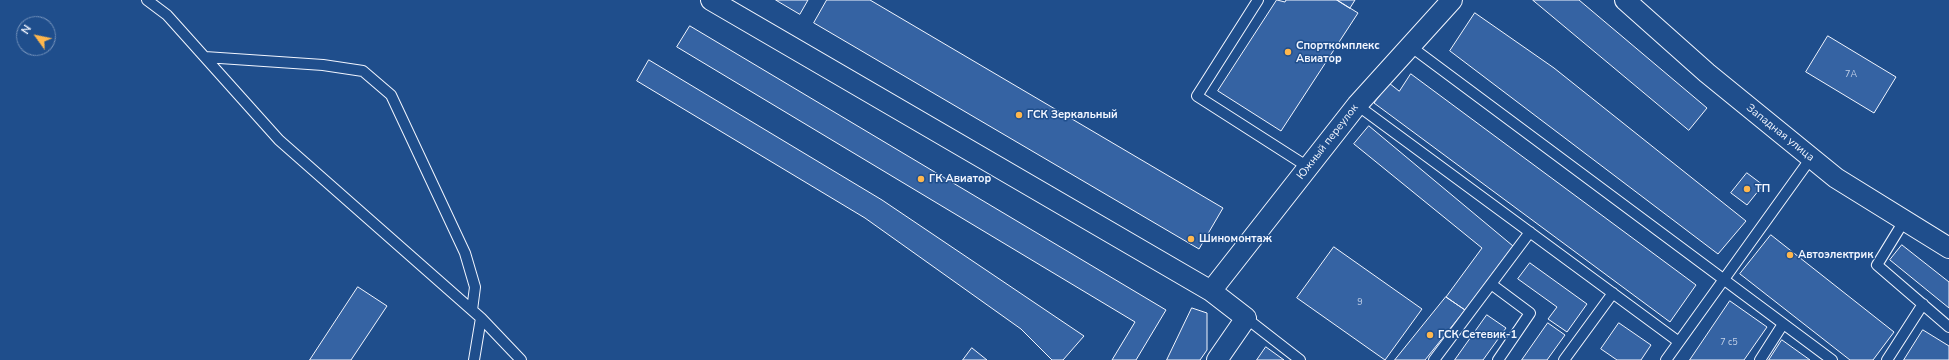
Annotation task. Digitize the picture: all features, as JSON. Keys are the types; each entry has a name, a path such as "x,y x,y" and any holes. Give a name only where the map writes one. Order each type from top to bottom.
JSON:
{"street":[{"path":"711,0 1211,291 1246,318 1217,360"},
{"name":"Южный переулок","path":"1211,291 1357,105 1452,0"},
{"name":"Западная улица","path":"1625,0 1708,74 1836,178 1949,248"}],"lane":[{"path":"147,0 167,15 279,140 481,318 521,360"},
{"path":"1258,0 1197,96 1308,167"},
{"path":"1410,46 1832,360"},
{"path":"205,57 323,65 363,71 391,95 465,253 475,287 472,310"},
{"path":"1357,105 1679,342"},
{"path":"1666,360 1811,158"},
{"path":"1904,221 1877,266 1949,327"},
{"path":"1434,360 1530,232"},
{"path":"1491,284 1530,313 1498,360"},
{"path":"1564,360 1613,293"},
{"path":"1887,360 1923,304"},
{"path":"474,360 481,318"},
{"path":"1246,318 1300,360"},
{"path":"1760,360 1782,324"}],"building":[{"path":"776,0 808,0 800,14"},
{"name":"ГСК Зеркальный","path":"827,0 870,0 1223,208 1199,249 814,23"},
{"name":"Спорткомплекс Авиатор","path":"1277,0 1285,2 1286,0 1337,0 1358,13 1281,131 1218,91"},
{"path":"1337,0 1355,0 1350,8"},
{"path":"1533,0 1579,0 1707,108 1689,130"},
{"path":"1475,13 1554,68 1746,221 1718,254 1450,51"},
{"name":"ГК Авиатор","path":"690,26 1166,310 1136,360 1112,360 1135,322 677,47"},
{"path":"1828,36 1896,77 1874,113 1806,72"},
{"path":"649,60 882,200 1084,336 1063,360 1052,360 1021,329 865,218 637,81"},
{"path":"1411,74 1696,285 1670,322 1374,103 1389,83 1399,91"},
{"path":"1369,126 1513,246 1465,310 1446,297 1482,248 1354,144"},
{"name":"ТП","path":"1747,173 1763,185 1747,205 1731,193"},
{"path":"1771,235 1894,332 1873,360 1850,360 1740,274"},
{"path":"1902,245 1949,282 1949,308 1890,260"},
{"path":"1334,247 1422,309 1385,360 1297,298"},
{"path":"1530,263 1587,304 1567,332 1548,319 1557,307 1518,279"},
{"path":"358,287 387,306 351,360 310,360"},
{"name":"ГСК Сетевик-1","path":"1446,297 1465,310 1425,360 1395,360"},
{"path":"1730,301 1767,327 1744,360 1690,360"},
{"path":"1192,308 1207,313 1207,350 1200,360 1167,360"},
{"name":"ГСК Сетевик-1","path":"1487,315 1506,328 1483,360 1455,360"},
{"path":"1548,323 1565,335 1547,360 1522,360"},
{"path":"1619,323 1651,345 1641,360 1617,360 1601,349"},
{"path":"1923,330 1949,346 1949,360 1904,360"},
{"path":"1782,340 1810,360 1769,360"},
{"path":"1266,347 1284,360 1257,360"},
{"path":"972,348 987,360 963,360"}],"place":[{"name":"Спорткомплекс Авиатор","path":"1288,52"},
{"name":"ГСК Зеркальный","path":"1019,115"},
{"name":"ГК Авиатор","path":"921,179"},
{"name":"ТП","path":"1747,189"},
{"name":"Шиномонтаж","path":"1191,239"},
{"name":"Автоэлектрик","path":"1790,255"},
{"name":"ГСК Сетевик-1","path":"1430,335"}]}
